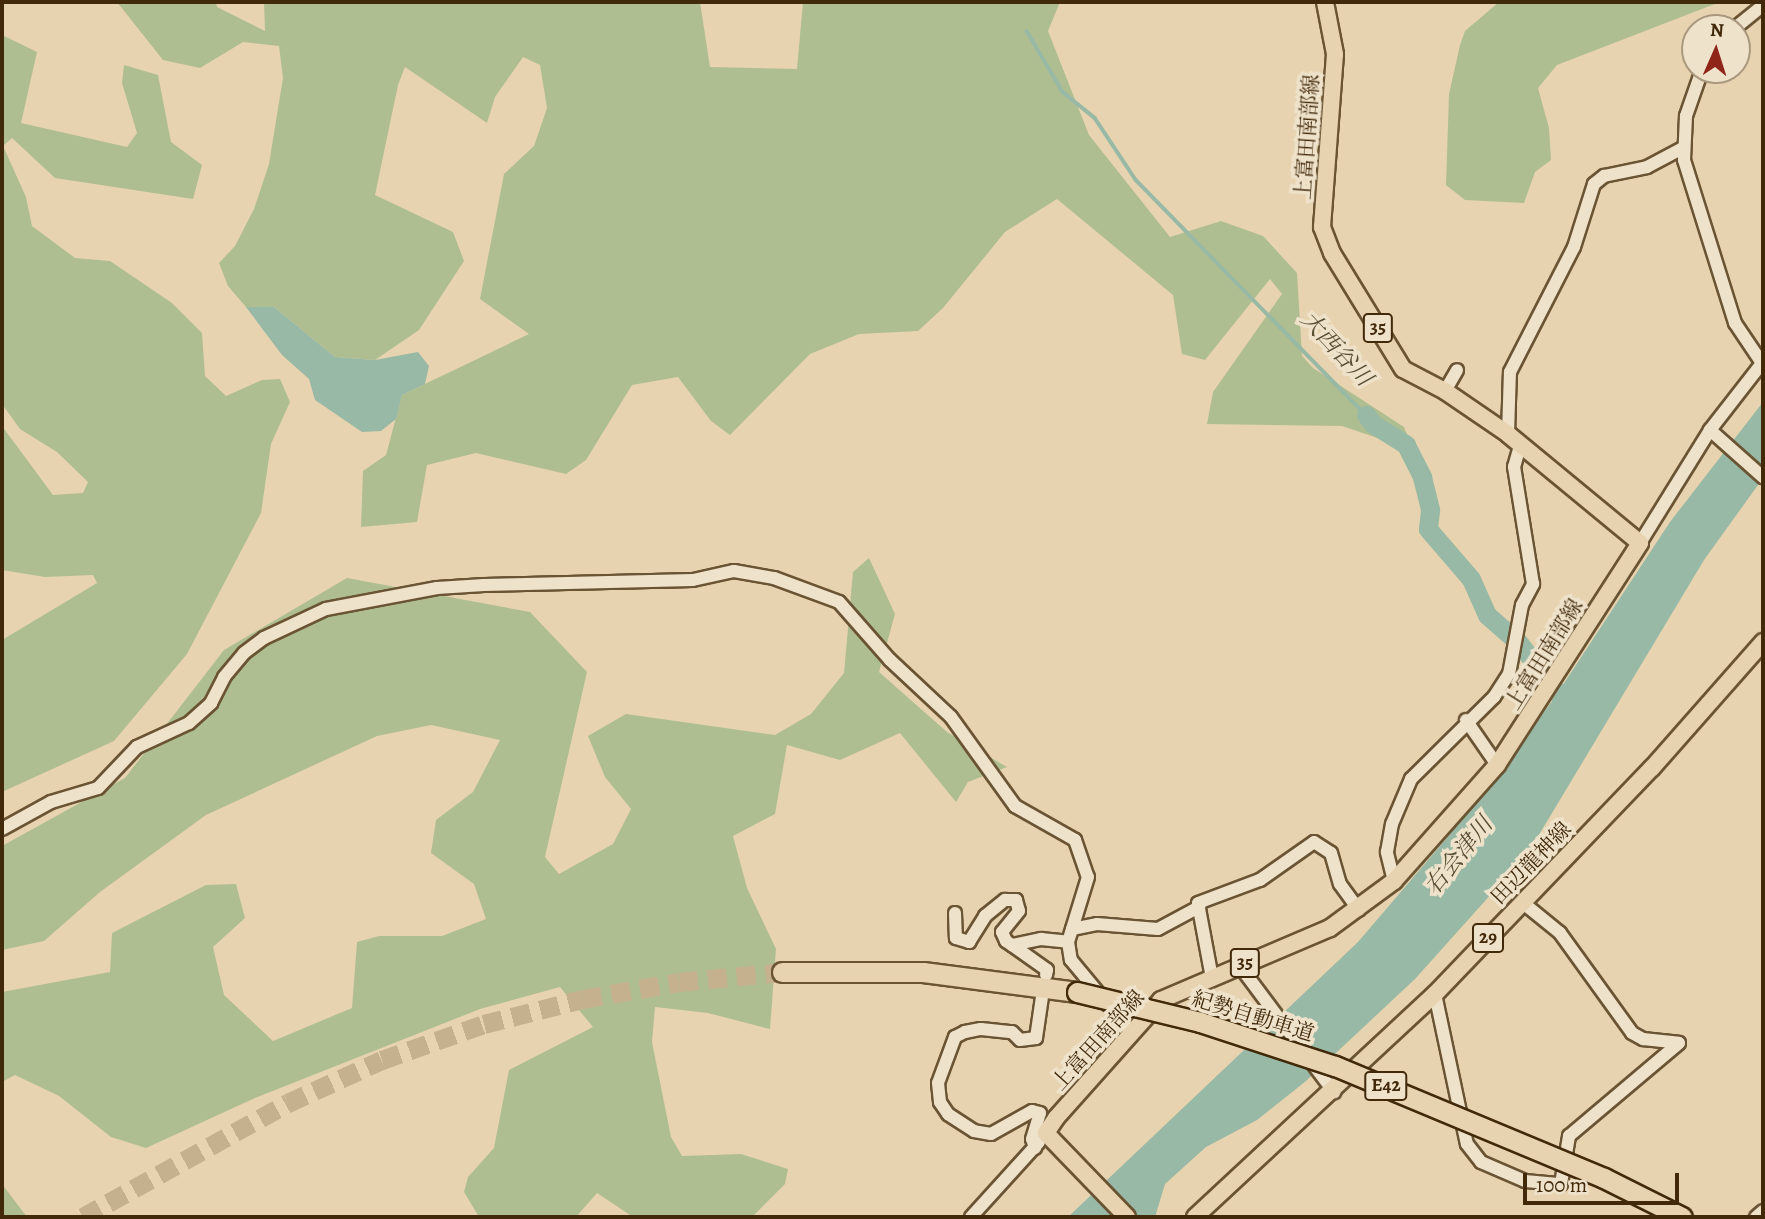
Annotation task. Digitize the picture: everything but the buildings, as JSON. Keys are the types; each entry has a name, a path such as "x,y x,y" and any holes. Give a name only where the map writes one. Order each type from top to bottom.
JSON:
{"highway":[{"name":"紀勢自動車道","path":"782,972 923,972 1077,992 1200,1022 1335,1066 1591,1172 1682,1217"}],"main road":[{"name":"上富田南部線","path":"1046,1133 1130,1031 1161,1000 1239,965 1278,952 1359,910 1394,881 1497,765 1640,543 1515,438 1445,391 1403,369 1332,253 1322,227 1335,54 1325,2"},
{"name":"田辺龍神線","path":"1195,1217 1334,1092 1435,995 1652,768 1763,642"},
{"path":"1046,1133 1089,1174 1127,1217"}],"street":[{"path":"1640,543 1710,430 1763,362 1735,323 1721,286 1717,261 1682,148 1686,116 1697,84"},
{"path":"1394,881 1387,852 1392,824 1411,779 1466,720 1494,697 1508,674 1522,605 1533,584 1514,467 1515,438 1510,372 1574,247 1594,184 1604,176 1647,167 1682,148"},
{"path":"1445,391 1457,370"},
{"path":"1710,430 1763,477"},
{"path":"2,829 51,802 98,788 137,747 189,723 211,703 224,677 244,653 264,638 326,609 438,588 693,580 734,571 774,578 839,602 890,660 951,717 1015,806 1075,840 1088,877 1070,935 1071,960 1130,1031"},
{"path":"1466,720 1497,765"},
{"path":"1012,945 1070,935 1097,924 1158,929 1199,906 1259,880 1314,842 1331,853 1340,884 1359,910"},
{"path":"955,913 957,938 969,942 985,916 1005,900 1016,900 1019,911 1002,932 1012,945 1046,970 1046,975"},
{"path":"1435,995 1467,1144 1481,1162 1525,1181 1561,1184 1569,1136 1679,1043 1643,1040 1632,1033 1560,933 1522,902"},
{"path":"1199,906 1212,978"},
{"path":"1239,965 1268,1008 1334,1092"},
{"path":"1035,1148 1032,1139 1041,1113 1032,1111 991,1134 974,1130 948,1114 940,1102 938,1083 955,1037 965,1032 981,1029 1012,1032 1020,1040 1036,1038 1042,997"},
{"path":"971,1217 1046,1133"},
{"path":"1756,1217 1763,1211"}],"shaded area":[{"path":"117,2 216,2 217,7 265,31 264,2 700,2 710,67 797,69 803,2 1060,2 1048,31 1089,135 1170,237 1221,221 1263,236 1297,273 1302,356 1313,368 1404,427 1413,450 1342,426 1207,424 1213,392 1282,294 1270,279 1205,360 1182,354 1173,295 1057,199 1005,232 943,308 918,331 859,334 810,354 730,435 711,421 678,377 632,385 586,460 566,474 476,453 427,465 417,522 361,527 363,471 386,455 402,395 529,334 480,299 504,174 534,146 547,108 540,65 523,57 495,97 487,123 405,67 398,85 375,195 453,232 464,261 419,330 375,360 335,357 274,307 246,307 228,286 219,263 235,246 254,209 269,164 283,78 279,46 243,42 200,68 163,60"},
{"path":"1499,2 1720,2 1689,14 1681,14 1681,17 1557,65 1538,88 1549,128 1551,160 1535,172 1524,203 1465,200 1446,185 1449,94 1465,31"},
{"path":"2,35 37,52 21,123 127,147 137,133 122,83 124,65 158,75 171,142 202,165 193,199 55,178 12,138 3,146 26,197 32,226 75,258 110,261 172,303 202,333 205,376 226,396 262,380 280,379 290,402 271,444 261,513 187,654 114,741 2,792 2,640 97,583 93,575 45,577 2,570 2,426 53,495 83,493 88,482 57,452 20,429 2,404"},
{"path":"869,558 895,614 879,672 947,732 1007,767 968,782 956,802 900,733 840,760 787,745 775,814 733,836 747,888 776,949 770,1029 708,1013 655,1007 652,1042 671,1137 682,1156 741,1154 788,1169 785,1184 752,1217 633,1217 597,1193 576,1217 479,1217 464,1192 468,1177 494,1148 509,1070 593,1027 560,987 480,1009 255,1098 146,1148 111,1137 59,1096 15,1075 2,1082 2,992 110,972 112,933 206,885 236,884 245,918 213,947 224,995 273,1041 352,1008 357,942 379,936 442,936 486,919 474,884 431,853 436,820 473,792 500,740 431,725 377,736 206,815 100,892 44,941 2,950 2,846 125,778 224,650 347,578 530,612 587,672 545,857 559,874 613,844 631,809 605,777 588,736 626,714 775,735 811,714 844,673 853,572"},
{"path":"2,1184 27,1217 2,1217"}],"water":[{"path":"246,307 274,307 335,357 375,360 418,352 429,366 425,384 402,395 396,419 381,431 362,432 315,400 309,379 282,355"},
{"name":"右会津川","path":"1763,402 1763,478 1704,560 1528,853 1415,979 1306,1081 1257,1120 1206,1147 1165,1184 1155,1217 1068,1217 1358,942 1446,839 1553,700 1670,522"}],"waterway":[{"name":"大西谷川","path":"1027,31 1063,92 1095,118 1136,180 1366,415"},
{"name":"大西谷川","path":"1366,415 1373,424 1406,445 1422,477 1430,510 1428,529 1471,579 1487,615 1519,643 1574,714"}],"tunnel":[{"path":"83,1217 288,1103 382,1060 484,1024 583,999 679,982 782,972"}]}
